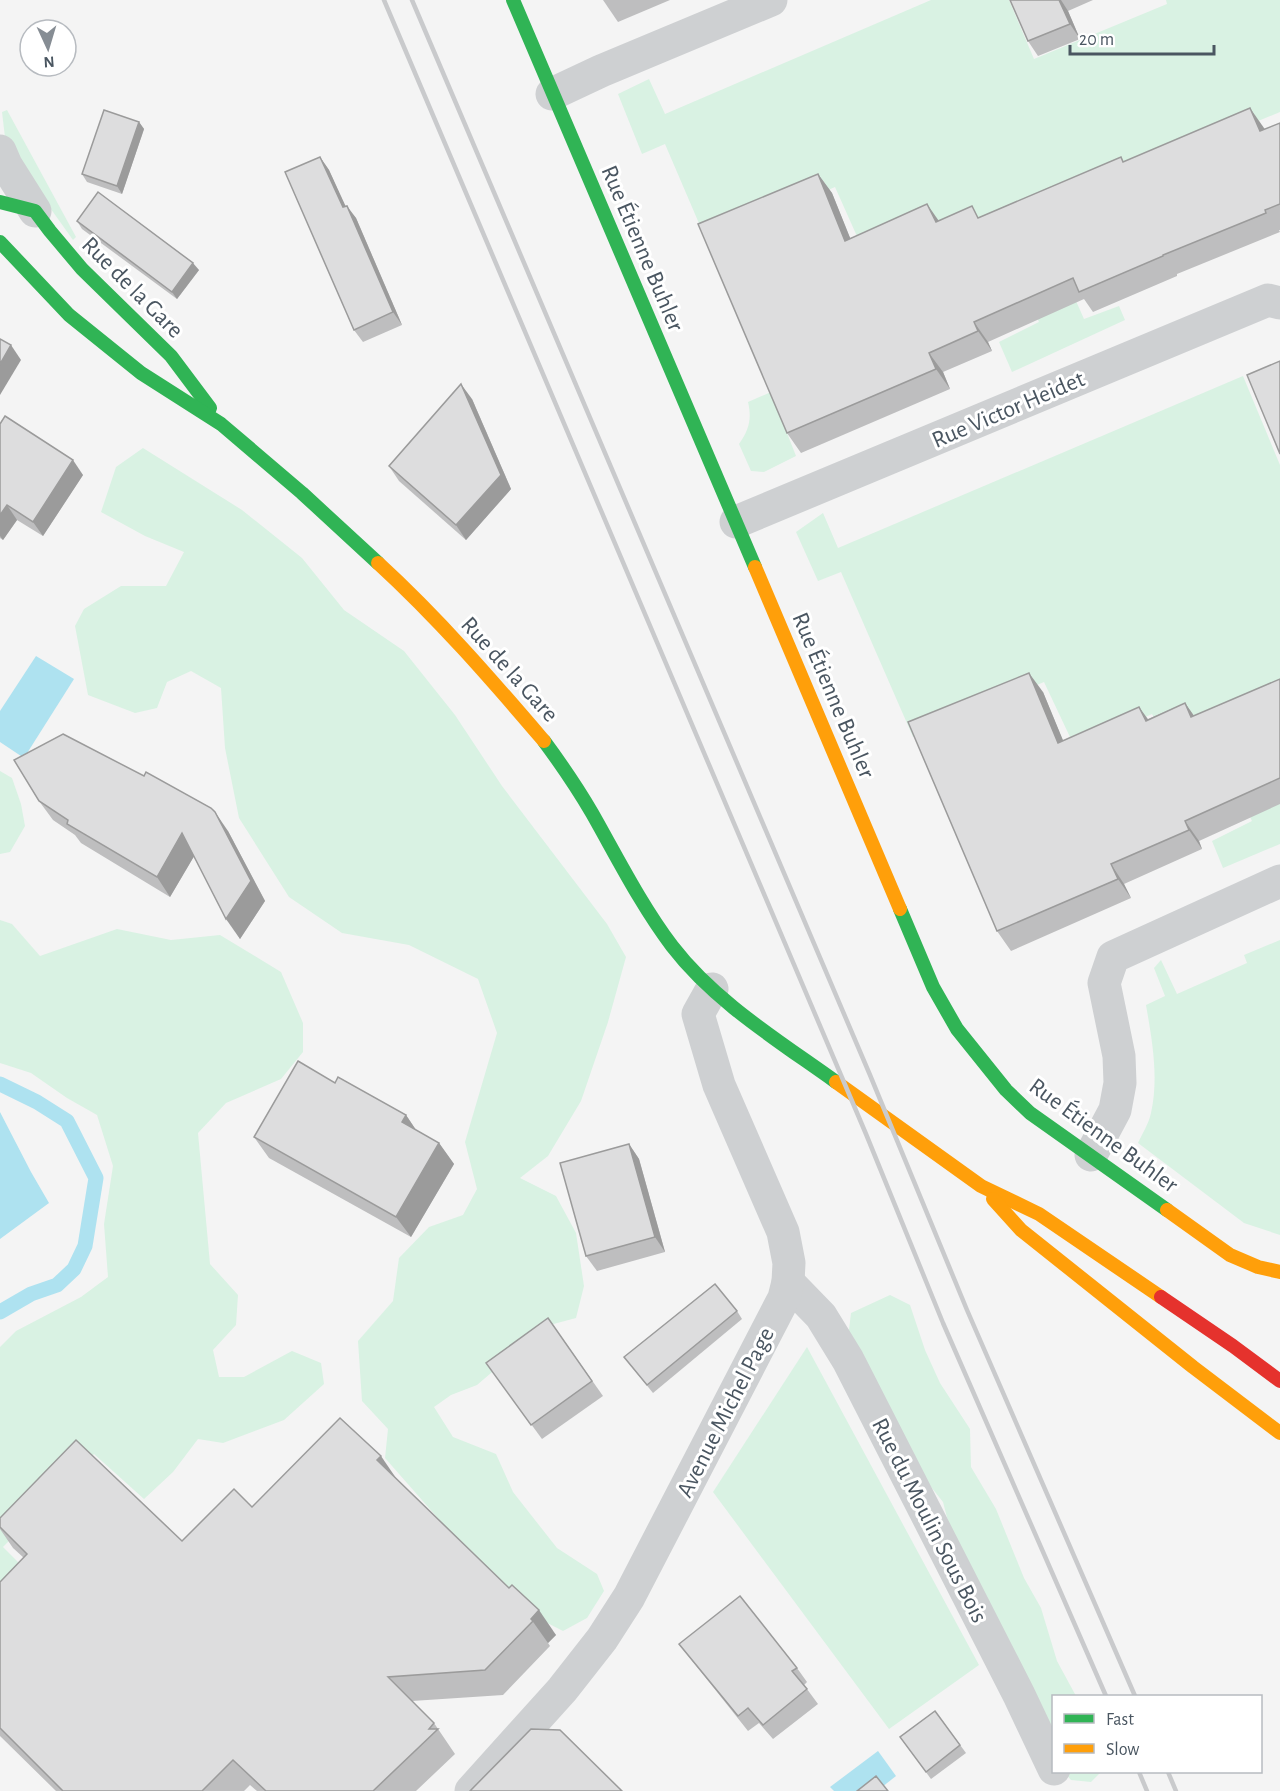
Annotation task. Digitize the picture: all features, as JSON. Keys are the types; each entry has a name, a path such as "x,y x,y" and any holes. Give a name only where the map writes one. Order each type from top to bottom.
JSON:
{"street":[{"name":"Rue Étienne Buhler","path":"513,0 937,994 957,1029 1006,1090 1030,1113 1230,1255 1258,1267 1280,1272"},
{"path":"552,94 601,71 771,0"},
{"path":"0,151 6,165 35,211"},
{"path":"0,202 35,211"},
{"name":"Rue de la Gare","path":"35,211 49,232 77,264 171,357 221,424"},
{"name":"Rue de la Gare","path":"0,243 69,315 141,373 221,424 302,493 417,599 482,668 545,742 590,810 638,894 672,946 712,988 764,1030 981,1186"},
{"name":"Rue Victor Heidet","path":"736,522 1268,300 1280,303"},
{"path":"1091,1155 1115,1110 1120,1083 1119,1056 1104,983 1113,957 1280,881"},
{"name":"Avenue Michel Page","path":"471,1791 562,1690 602,1639 628,1597 784,1298 789,1263 783,1232 719,1085 698,1014 712,988"},
{"path":"981,1186 1021,1230 1280,1433"},
{"path":"981,1186 1039,1214 1233,1346 1280,1381"},
{"name":"Rue du Moulin Sous Bois","path":"788,1282 821,1316 848,1360 1019,1695 1052,1766"},
{"path":"1193,1367 1227,1374"},
{"name":"Rue du Moulin Sous Bois","path":"1055,1773 1064,1791"}],"green space":[{"path":"931,0 1009,0 1034,59 1167,4 1166,0 1280,0 1280,112 1037,213 1084,319 1119,306 1125,320 1012,372 999,342 1039,322 994,217 953,235 945,218 904,236 860,243 835,187 707,242 665,144 642,154 618,94 649,79 665,114"},
{"path":"7,110 76,237 73,240 6,146 2,112"},
{"path":"1243,376 1280,465 1280,844 1223,868 1212,841 1252,821 1205,721 1162,732 1152,714 1113,732 1108,721 1070,737 1044,682 913,737 841,572 818,581 796,532 823,513 838,548"},
{"path":"771,392 796,456 764,472 751,471 739,444 749,424 748,402"},
{"path":"143,448 242,510 302,558 344,610 404,651 455,715 502,786 607,924 626,957 608,1022 581,1101 548,1156 520,1178 556,1196 576,1233 584,1286 576,1318 546,1326 477,1385 451,1395 434,1407 453,1437 496,1454 513,1492 557,1548 597,1574 604,1591 587,1618 563,1631 516,1607 385,1458 388,1429 362,1401 358,1341 393,1301 399,1258 429,1227 463,1215 477,1189 465,1142 497,1033 478,979 409,945 342,933 289,897 239,818 225,748 221,688 191,671 167,682 157,708 135,713 88,695 75,626 84,609 121,586 166,586 184,552 145,536 101,512 116,467"},
{"path":"0,771 12,778 21,804 25,826 10,852 0,854"},
{"path":"0,920 12,924 40,956 117,929 171,940 220,935 281,972 303,1023 303,1052 281,1079 226,1103 198,1133 210,1264 238,1295 236,1325 213,1350 219,1377 244,1377 292,1351 321,1363 324,1384 284,1420 223,1443 198,1439 173,1472 144,1499 94,1454 3,1547 34,1578 0,1615 0,1347 16,1331 81,1297 108,1277 104,1224 113,1166 97,1115 31,1073 0,1063"},
{"path":"1280,940 1280,1235 1244,1223 1138,1143 1150,1117 1154,1086 1154,1059 1146,1005 1165,996 1154,968 1161,960 1177,994 1247,963 1244,955"},
{"path":"890,1295 910,1305 925,1350 940,1383 970,1429 971,1467 996,1509 1024,1578 1041,1608 1057,1661 1075,1695 1052,1695 1052,1756 978,1636 943,1502 912,1463 848,1338 851,1313"},
{"path":"807,1347 979,1665 889,1729 713,1492"},
{"path":"1065,1773 1100,1773 1091,1782 1071,1780"}],"water":[{"path":"36,656 74,679 24,758 0,742 0,711"},
{"path":"0,1112 49,1203 0,1239"},
{"path":"878,1751 896,1776 877,1791 834,1791 830,1787"}],"building":[{"path":"1010,0 1059,0 1070,24 1028,41"},
{"path":"1250,108 1260,131 1280,123 1280,204 1265,210 1266,213 1079,292 1073,278 974,322 978,331 929,353 936,369 787,433 698,224 818,174 845,241 927,204 936,222 972,206 978,218 1121,157 1123,162"},
{"path":"104,110 139,122 117,186 82,174"},
{"path":"320,157 343,207 347,206 393,312 354,330 285,172"},
{"path":"98,192 193,263 172,292 77,221"},
{"path":"0,339 11,345 0,364"},
{"path":"1280,361 1280,454 1247,375"},
{"path":"461,384 501,475 456,525 389,466"},
{"path":"5,416 73,460 33,522 7,505 0,515 0,424"},
{"path":"1029,673 1058,743 1139,707 1146,721 1185,703 1191,717 1280,679 1280,778 1185,821 1189,830 1111,864 1118,879 997,931 908,722"},
{"path":"63,734 144,776 146,772 215,812 251,881 226,919 182,833 157,877 67,824 68,820 39,801 14,760"},
{"path":"298,1061 335,1083 338,1077 406,1115 402,1122 439,1143 396,1217 254,1137"},
{"path":"629,1144 655,1237 586,1256 560,1163"},
{"path":"715,1284 737,1311 647,1385 624,1357"},
{"path":"548,1318 592,1381 531,1425 486,1363"},
{"path":"340,1418 381,1456 377,1460 509,1588 512,1585 539,1610 531,1619 533,1621 485,1670 388,1677 434,1723 429,1729 438,1729 373,1791 266,1791 233,1760 202,1791 63,1791 0,1728 0,1582 27,1554 0,1527 0,1518 76,1440 182,1541 234,1489 252,1507"},
{"path":"740,1596 797,1668 792,1671 807,1689 763,1725 748,1708 738,1716 679,1644"},
{"path":"935,1711 960,1745 926,1772 900,1737"},
{"path":"531,1729 560,1730 622,1791 470,1791"},
{"path":"876,1776 888,1791 857,1791"}],"waterway":[{"path":"0,1084 37,1102 67,1121 96,1178 85,1246 74,1269 57,1285 31,1294 0,1312"}],"railway":[{"path":"384,0 866,1134 943,1323 1106,1695"},
{"path":"412,0 870,1075 967,1310 1135,1695"},
{"path":"1139,1773 1147,1791"},
{"path":"1168,1773 1176,1791"}],"traffic: fast":[{"path":"513,0 755,567"},
{"path":"0,202 35,211 82,269 171,356 210,408"},
{"path":"0,242 69,315 141,373 221,424 302,493 378,563"},
{"path":"544,741 587,804 650,914 689,966 749,1020 836,1082"},
{"path":"900,909 933,987 957,1029 1006,1090 1030,1113 1167,1210"}],"traffic: slow":[{"path":"378,563 443,627 544,741"},
{"path":"755,567 900,909"},
{"path":"836,1082 981,1186 1039,1214 1161,1297"},
{"path":"993,1199 1021,1230 1280,1433"},
{"path":"1167,1210 1230,1255 1258,1267 1280,1272"}],"traffic: jam":[{"path":"1161,1297 1280,1381"}]}
